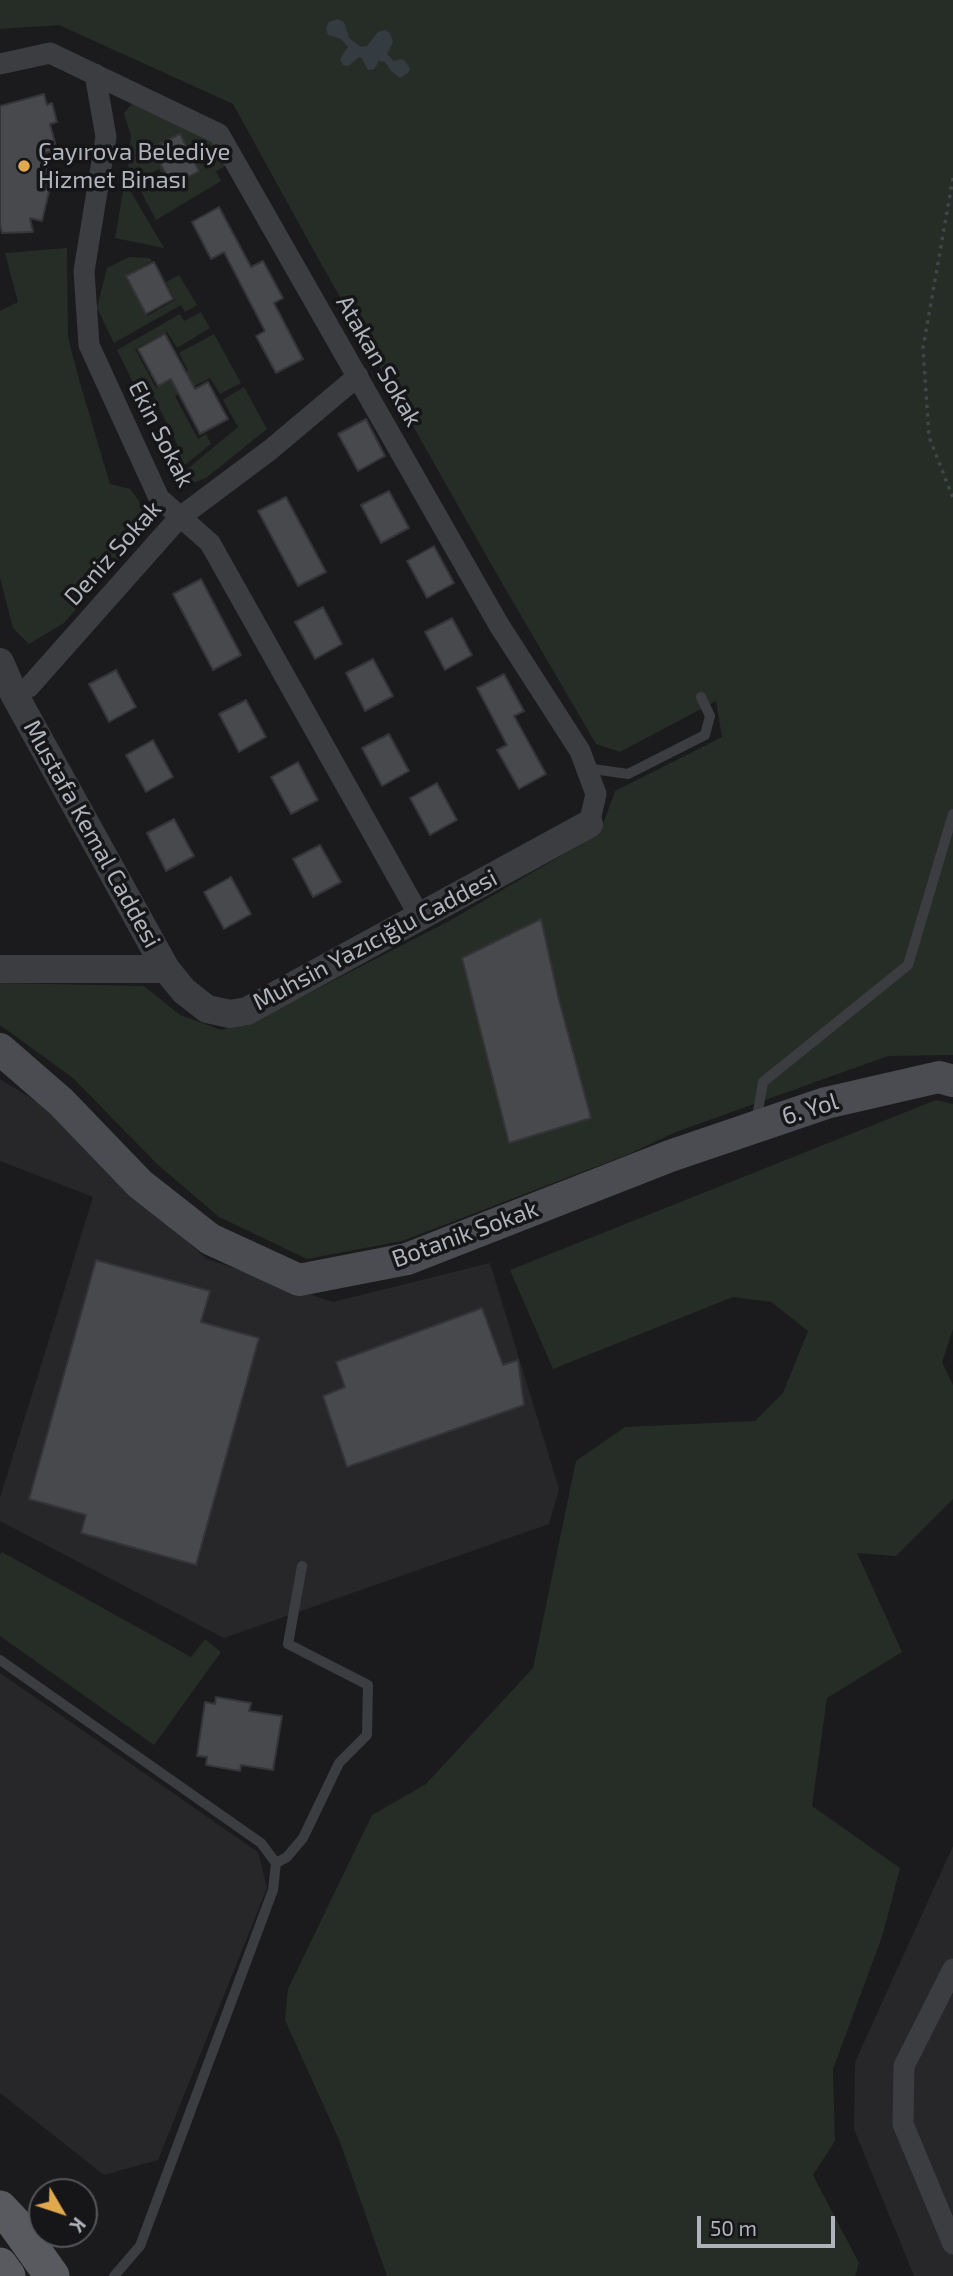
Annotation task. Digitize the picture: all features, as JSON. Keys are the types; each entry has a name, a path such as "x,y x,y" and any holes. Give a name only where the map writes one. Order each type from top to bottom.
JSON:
{"main road":[{"name":"Botanik Sokak","path":"0,1049 61,1102 140,1184 210,1239 299,1280 407,1259 670,1156"},
{"name":"6. Yol","path":"670,1156 826,1103 939,1077 953,1081"},
{"path":"0,2208 15,2224 52,2276"},
{"path":"0,2265 8,2276"}],"street":[{"name":"Atakan Sokak","path":"0,64 50,53 219,134 499,625 580,751 596,794 589,824"},
{"name":"Ekin Sokak","path":"95,74 106,137 84,271 89,345 159,498 210,543 420,917"},
{"name":"Deniz Sokak","path":"14,694 29,687 179,518 270,450 358,376"},
{"name":"Mustafa Kemal Caddesi","path":"0,662 14,694 166,969"},
{"name":"Muhsin Yazıcığlu Caddesi","path":"166,969 184,991 207,1009 230,1013 247,1010 589,824"},
{"path":"0,969 166,969"},
{"path":"953,1969 904,2066 903,2124 953,2244"}],"lane":[{"path":"586,768 628,774 705,735 710,716 701,696"},
{"path":"755,1127 762,1082 908,965 953,814"},
{"path":"276,1863 287,1857 303,1838 339,1763 367,1735 368,1685 288,1644 302,1566"},
{"path":"0,1660 261,1843 276,1863 273,1890 140,2246 114,2276"}],"path":[{"path":"953,178 923,348 929,437 953,498"}],"shaded area":[{"path":"0,0 953,0 953,1055 888,1056 676,1132 629,1154 402,1241 307,1259 219,1217 157,1164 73,1078 0,1025 0,983 144,986 180,1015 221,1030 265,1016 449,921 600,833 615,791 722,737 716,701 620,752 596,744 495,571 233,104 59,25 0,29"},
{"path":"338,19 344,22 349,38 361,47 367,46 378,32 385,30 390,33 393,42 387,54 394,61 405,61 410,69 408,73 400,78 385,62 379,61 374,69 368,70 359,57 348,66 343,65 340,59 348,47 341,39 328,35 326,28 329,22"},
{"path":"137,98 207,131 231,163 216,171 221,181 156,220 138,186 160,172 159,169 136,181 128,169 131,136 124,113"},
{"path":"124,186 128,187 164,248 115,238"},
{"path":"67,248 68,337 80,383 110,484 130,489 138,499 146,519 131,545 64,623 29,644 13,628 0,578 0,311 18,302 5,253"},
{"path":"129,257 150,258 152,261 125,276 147,316 175,300 166,282 179,275 197,305 185,312 181,305 114,343 97,308 107,268"},
{"path":"201,312 210,328 177,348 167,332 135,349 156,388 188,371 179,353 214,334 241,383 220,394 210,378 175,396 198,439 206,434 211,444 176,472 166,457 178,446 151,391 140,397 117,350 180,314 184,321"},
{"path":"244,387 267,429 206,478 187,482 179,476 238,427 223,400"},
{"path":"0,1079 42,1105 103,1167 207,1259 333,1302 490,1263 559,1489 549,1524 224,1638 0,1521 0,1498 93,1197 0,1161"},
{"path":"936,1100 953,1104 953,1329 942,1362 953,1385 953,1499 896,1556 857,1553 902,1652 827,1698 812,1806 900,1868 883,1934 833,2069 835,2141 813,2175 859,2263 855,2276 387,2276 340,2142 285,2020 288,1989 372,1815 426,1784 533,1668 576,1461 625,1427 755,1421 783,1393 808,1331 771,1302 733,1297 553,1369 510,1270"},
{"path":"2,1552 191,1657 205,1639 221,1652 154,1745 0,1636"},
{"path":"0,1673 258,1852 267,1888 158,2160 104,2175 0,2093"},
{"path":"953,1846 953,2276 914,2276 854,2129 855,2062"}],"building":[{"name":"Çayırova Belediye Hizmet Binası","path":"44,94 47,105 52,103 57,122 50,124 57,150 45,153 52,179 42,221 30,218 33,232 2,233 0,106"},
{"path":"180,134 199,171 172,186 152,148"},
{"path":"219,207 251,267 263,261 283,298 274,303 303,359 276,373 256,336 265,331 224,252 211,259 192,222"},
{"path":"154,262 173,299 146,314 126,276"},
{"path":"165,334 195,389 208,382 228,419 200,434 171,379 158,386 138,349"},
{"path":"366,419 385,456 358,471 338,434"},
{"path":"389,491 409,528 381,543 361,505"},
{"path":"286,497 326,572 298,586 258,511"},
{"path":"434,546 454,583 427,598 407,561"},
{"path":"201,579 241,655 213,670 173,594"},
{"path":"323,607 342,644 315,659 295,622"},
{"path":"452,618 472,655 445,670 425,632"},
{"path":"373,659 393,696 365,711 346,673"},
{"path":"116,670 136,707 109,722 89,684"},
{"path":"504,674 524,711 514,716 546,774 519,789 497,750 507,745 477,688"},
{"path":"246,700 266,737 239,752 219,714"},
{"path":"389,734 409,771 382,786 362,748"},
{"path":"153,740 173,777 146,792 126,755"},
{"path":"298,762 318,800 291,814 271,777"},
{"path":"437,783 457,820 430,835 410,798"},
{"path":"174,819 194,856 166,871 147,833"},
{"path":"320,845 341,882 313,897 293,859"},
{"path":"231,877 251,914 224,929 204,892"},
{"path":"541,919 559,1000 591,1118 509,1143 462,958"},
{"path":"96,1260 210,1291 201,1322 259,1338 196,1565 81,1533 86,1515 29,1499"},
{"path":"482,1308 503,1365 518,1360 524,1405 347,1467 323,1396 345,1387 336,1362"},
{"path":"216,1697 251,1703 249,1711 282,1716 273,1770 241,1765 240,1771 206,1765 207,1757 197,1756 205,1702 215,1704"}],"place":[{"name":"Çayırova Belediye Hizmet Binası","path":"24,166"}]}
